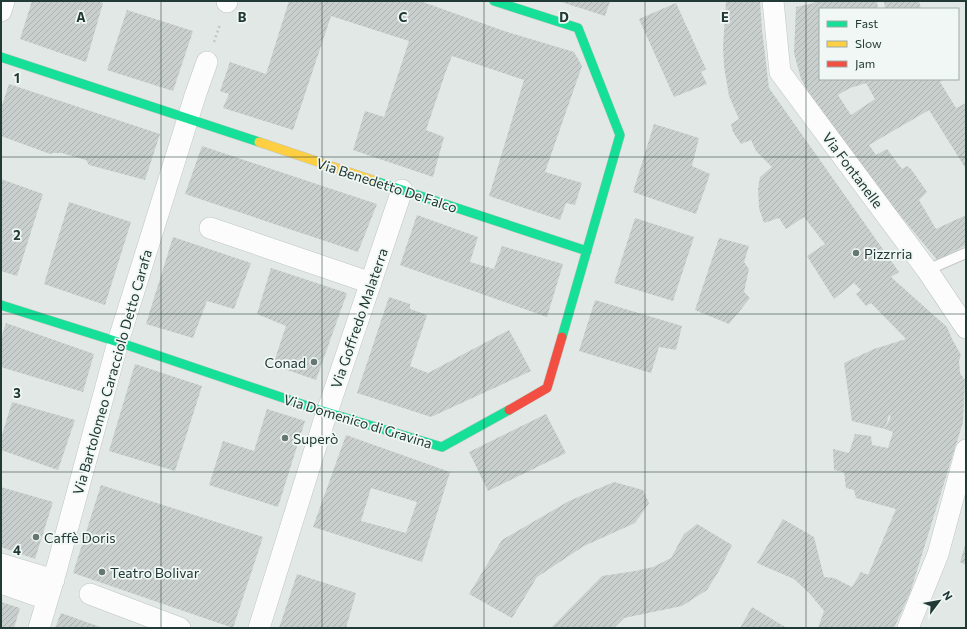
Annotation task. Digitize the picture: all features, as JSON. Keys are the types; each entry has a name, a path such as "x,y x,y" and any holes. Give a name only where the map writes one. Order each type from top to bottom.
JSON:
{"street":[{"path":"1,11 4,1"},
{"name":"Via Domenico di Gravina","path":"1,305 118,342 326,412 442,447 547,388 620,135 578,28 494,1"},
{"name":"Via Fontanelle","path":"773,1 780,72 928,270 966,328"},
{"name":"Via Benedetto De Falco","path":"1,57 587,251"},
{"name":"Via Bartolomeo Caracciolo Detto Carafa","path":"39,628 51,590 118,342 207,62"},
{"name":"Via Goffredo Malaterra","path":"258,628 326,412 402,190"},
{"path":"210,228 371,283"},
{"path":"908,628 938,554 966,450"},
{"path":"1,564 51,590"},
{"path":"1,583 51,590"},
{"path":"90,594 180,628"}],"lane":[{"path":"928,270 966,253"}],"path":[{"path":"207,62 227,2"}],"building":[{"path":"32,1 96,1 103,3 86,62 20,39"},
{"path":"289,1 420,1 504,31 574,52 582,66 545,172 582,183 575,205 566,203 560,220 489,196 524,80 452,56 426,130 444,137 433,177 353,150 365,111 384,117 409,41 331,16 293,130 223,108 229,94 220,91 230,62 266,74"},
{"path":"558,1 610,1 605,16"},
{"path":"726,1 760,1 769,88 899,272 891,277 947,327 961,355 959,361 960,373 965,380 963,422 910,593 894,628 818,628 824,611 810,594 794,579 757,563 783,519 814,537 824,577 834,578 852,587 861,572 868,575 896,509 856,498 854,490 846,488 844,472 834,470 833,449 849,453 855,434 871,436 872,445 888,448 893,432 852,421 844,363 874,349 906,339 871,303 866,306 856,294 861,290 854,283 834,299 807,256 825,244 804,217 786,229 779,218 764,223 759,208 758,189 760,177 772,167 756,151 751,140 741,144 733,132 731,124 739,119 729,96 724,66 723,47","holes":["889,415 891,416 885,429"]},
{"path":"814,1 877,1 878,8 819,8 819,80 943,80 940,82 956,108 966,103 966,169 929,110 869,145 876,155 887,149 902,169 907,166 911,169 927,192 919,200 936,229 966,215 966,245 937,260 831,131 801,79 794,53 796,7 814,3","holes":["866,83 875,99 851,115 838,95 850,88"]},
{"path":"884,1 919,1 921,8 885,8"},
{"path":"676,3 706,69 701,72 707,84 674,97 639,19"},
{"path":"127,10 193,31 173,91 107,70"},
{"path":"9,84 160,134 145,180 89,165 86,160 62,153 50,154 1,136 1,108"},
{"path":"654,124 699,138 692,166 710,174 696,214 633,192"},
{"path":"202,146 377,204 358,252 185,194"},
{"path":"1,179 43,194 17,276 1,271"},
{"path":"69,202 131,222 105,305 44,284"},
{"path":"417,215 478,237 470,262 494,269 502,246 563,264 547,317 400,265"},
{"path":"635,218 694,237 673,301 614,283"},
{"path":"173,237 251,263 234,309 207,301 193,338 146,324"},
{"path":"719,238 749,246 744,262 749,269 744,292 750,298 729,324 695,310"},
{"path":"271,268 347,293 316,380 273,365 286,326 257,314"},
{"path":"389,297 410,304 410,309 427,315 410,366 428,373 509,330 531,371 431,417 357,393"},
{"path":"595,300 682,326 676,350 659,347 651,373 579,351"},
{"path":"6,323 94,354 83,392 1,367 1,338"},
{"path":"135,364 202,386 175,471 109,451"},
{"path":"12,402 75,420 58,470 1,450 1,438"},
{"path":"267,409 305,421 278,507 209,485 223,441 254,451"},
{"path":"546,414 566,453 488,491 469,452"},
{"path":"346,435 450,472 422,562 313,527","holes":["371,488 417,502 406,533 361,521"]},
{"path":"614,482 643,490 649,503 635,523 584,546 537,577 512,618 469,594 502,540 569,501"},
{"path":"101,485 263,537 233,628 73,573"},
{"path":"1,487 53,502 35,559 1,547"},
{"path":"697,524 732,545 707,590 682,606 624,618 614,628 551,628 602,576 653,567 671,558 684,534"},
{"path":"966,542 966,565 960,562"},
{"path":"297,574 356,593 346,628 279,628"},
{"path":"1,602 20,608 14,628 1,628"},
{"path":"752,607 787,628 740,628"},
{"path":"61,613 103,628 55,628"}],"traffic: fast":[{"path":"494,1 578,28 620,135 562,337"},
{"path":"1,57 259,142"},
{"path":"375,181 587,251"},
{"path":"1,305 118,342 316,409 442,447 509,410"}],"traffic: slow":[{"path":"259,142 375,181"}],"traffic: jam":[{"path":"509,410 547,388 562,337"}],"place":[{"name":"Pizzrria","path":"856,253"},
{"name":"Conad","path":"314,362"},
{"name":"Superò","path":"285,438"},
{"name":"Caffè Doris","path":"36,537"},
{"name":"Teatro Bolivar","path":"102,572"}]}
